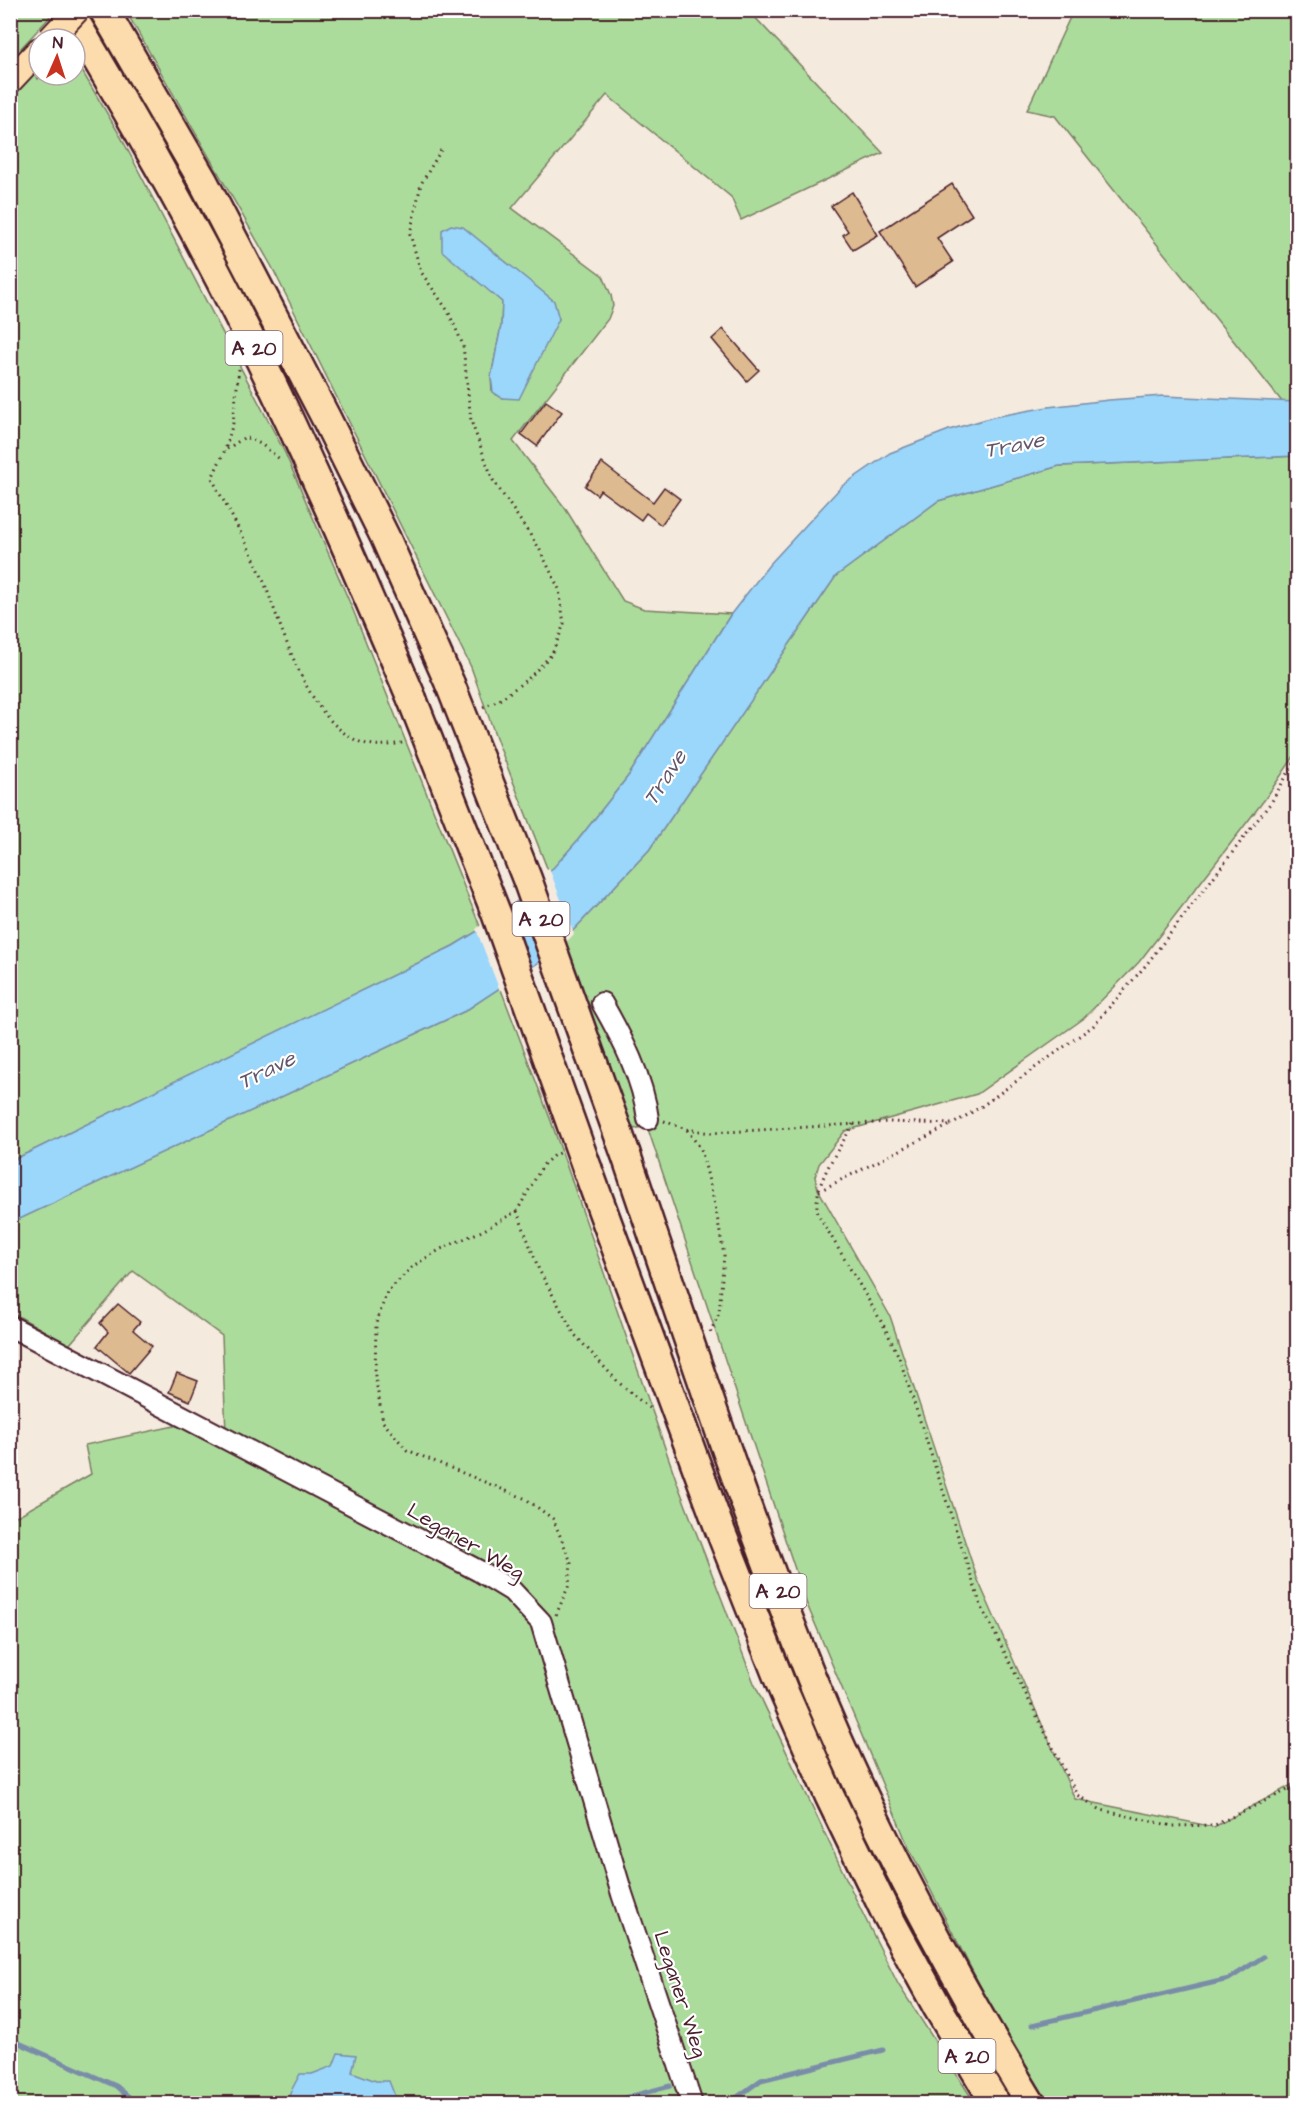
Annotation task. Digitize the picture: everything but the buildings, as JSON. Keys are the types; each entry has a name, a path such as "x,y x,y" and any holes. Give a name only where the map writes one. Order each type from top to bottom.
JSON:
{"highway":[{"name":"A 20","path":"68,10 175,195 242,322 296,432 412,699 496,913 720,1530 788,1703 885,1911 938,2008 996,2103"},
{"name":"A 20","path":"104,10 203,181 385,537 450,684 527,879 626,1155 750,1519 813,1681 858,1783 913,1895 973,2008 1030,2103"}],"main road":[{"path":"61,27 77,10"},
{"path":"16,75 27,63"}],"street":[{"path":"602,1003 616,1027 646,1096 648,1119"},
{"name":"Leganer Weg","path":"10,1326 478,1572 512,1591 541,1622 622,1894 692,2103"}],"path":[{"path":"225,450 245,437 261,444 283,461"},
{"path":"818,1192 953,1124 982,1106 1093,1026 1146,965 1265,810 1298,756"},
{"path":"648,1119 711,1133 889,1122 953,1124"},
{"path":"853,1124 822,1180 816,1204 818,1214 885,1328 899,1357 981,1606 1077,1795 1101,1810 1163,1824 1173,1826 1215,1825 1298,1785"},
{"path":"686,1129 701,1149 715,1205 724,1255 719,1313 709,1337"},
{"path":"541,1622 556,1616 570,1585 571,1563 553,1519 526,1499 407,1450 383,1422 375,1376 376,1324 387,1292 413,1266 441,1249 484,1230 517,1211 543,1165 554,1155 565,1150"},
{"path":"517,1211 538,1270 575,1335 618,1382 649,1408"}],"green space":[{"path":"46,10 50,17 41,27 27,27 27,42 21,48 27,59 27,87 87,87 87,79 121,137 285,453 353,610 481,929 453,946 11,1161 10,11"},
{"path":"126,11 749,11 883,153 741,220 731,197 607,95 512,208 603,276 613,306 608,319 513,441 565,508 623,601 644,609 731,614 629,775 549,873 471,667 272,267","holes":["474,277 559,319 502,398 492,392 491,377 501,326 502,302"]},
{"path":"1073,11 1297,11 1297,402 1283,403 1055,116 1027,110"},
{"path":"1297,456 1297,752 1265,799 1139,962 1083,1019 977,1094 845,1131 819,1164 815,1177 818,1189 890,1316 977,1578 1075,1799 1214,1827 1297,1782 1297,2103 1041,2104 909,1848 806,1602 647,1126 612,1134 550,955 649,850 836,576 938,501 1059,466"},
{"path":"500,987 551,1121 679,1488 754,1683 898,1984 975,2103 11,2103 11,1517 19,1515 91,1474 85,1445 179,1425 226,1433 222,1336 133,1271 69,1345 11,1312 10,1223 465,1011"}],"water":[{"path":"451,225 463,227 554,301 559,319 519,399 502,398 493,392 491,377 501,326 502,302 442,251 442,230"},
{"name":"Trave","path":"1163,396 1297,402 1297,456 1059,466 938,501 836,576 649,850 550,955 465,1011 11,1223 11,1161 453,946 481,929 538,885 578,840 629,775 731,614 769,565 842,486 890,453 949,430 993,417 1048,407"},
{"path":"338,2053 356,2055 352,2072 376,2081 389,2081 396,2099 393,2103 287,2103 300,2074 312,2074 333,2066"}],"pier":[{"path":"549,868 574,934 552,957 541,964 517,898 536,883"},
{"path":"505,907 529,972 500,991 476,929"}],"waterway":[{"path":"1032,2025 1229,1979 1263,1957"},
{"path":"10,2039 116,2086 137,2104"},
{"path":"734,2104 736,2098 761,2080 883,2050"},
{"path":"602,2104 670,2086"}]}
